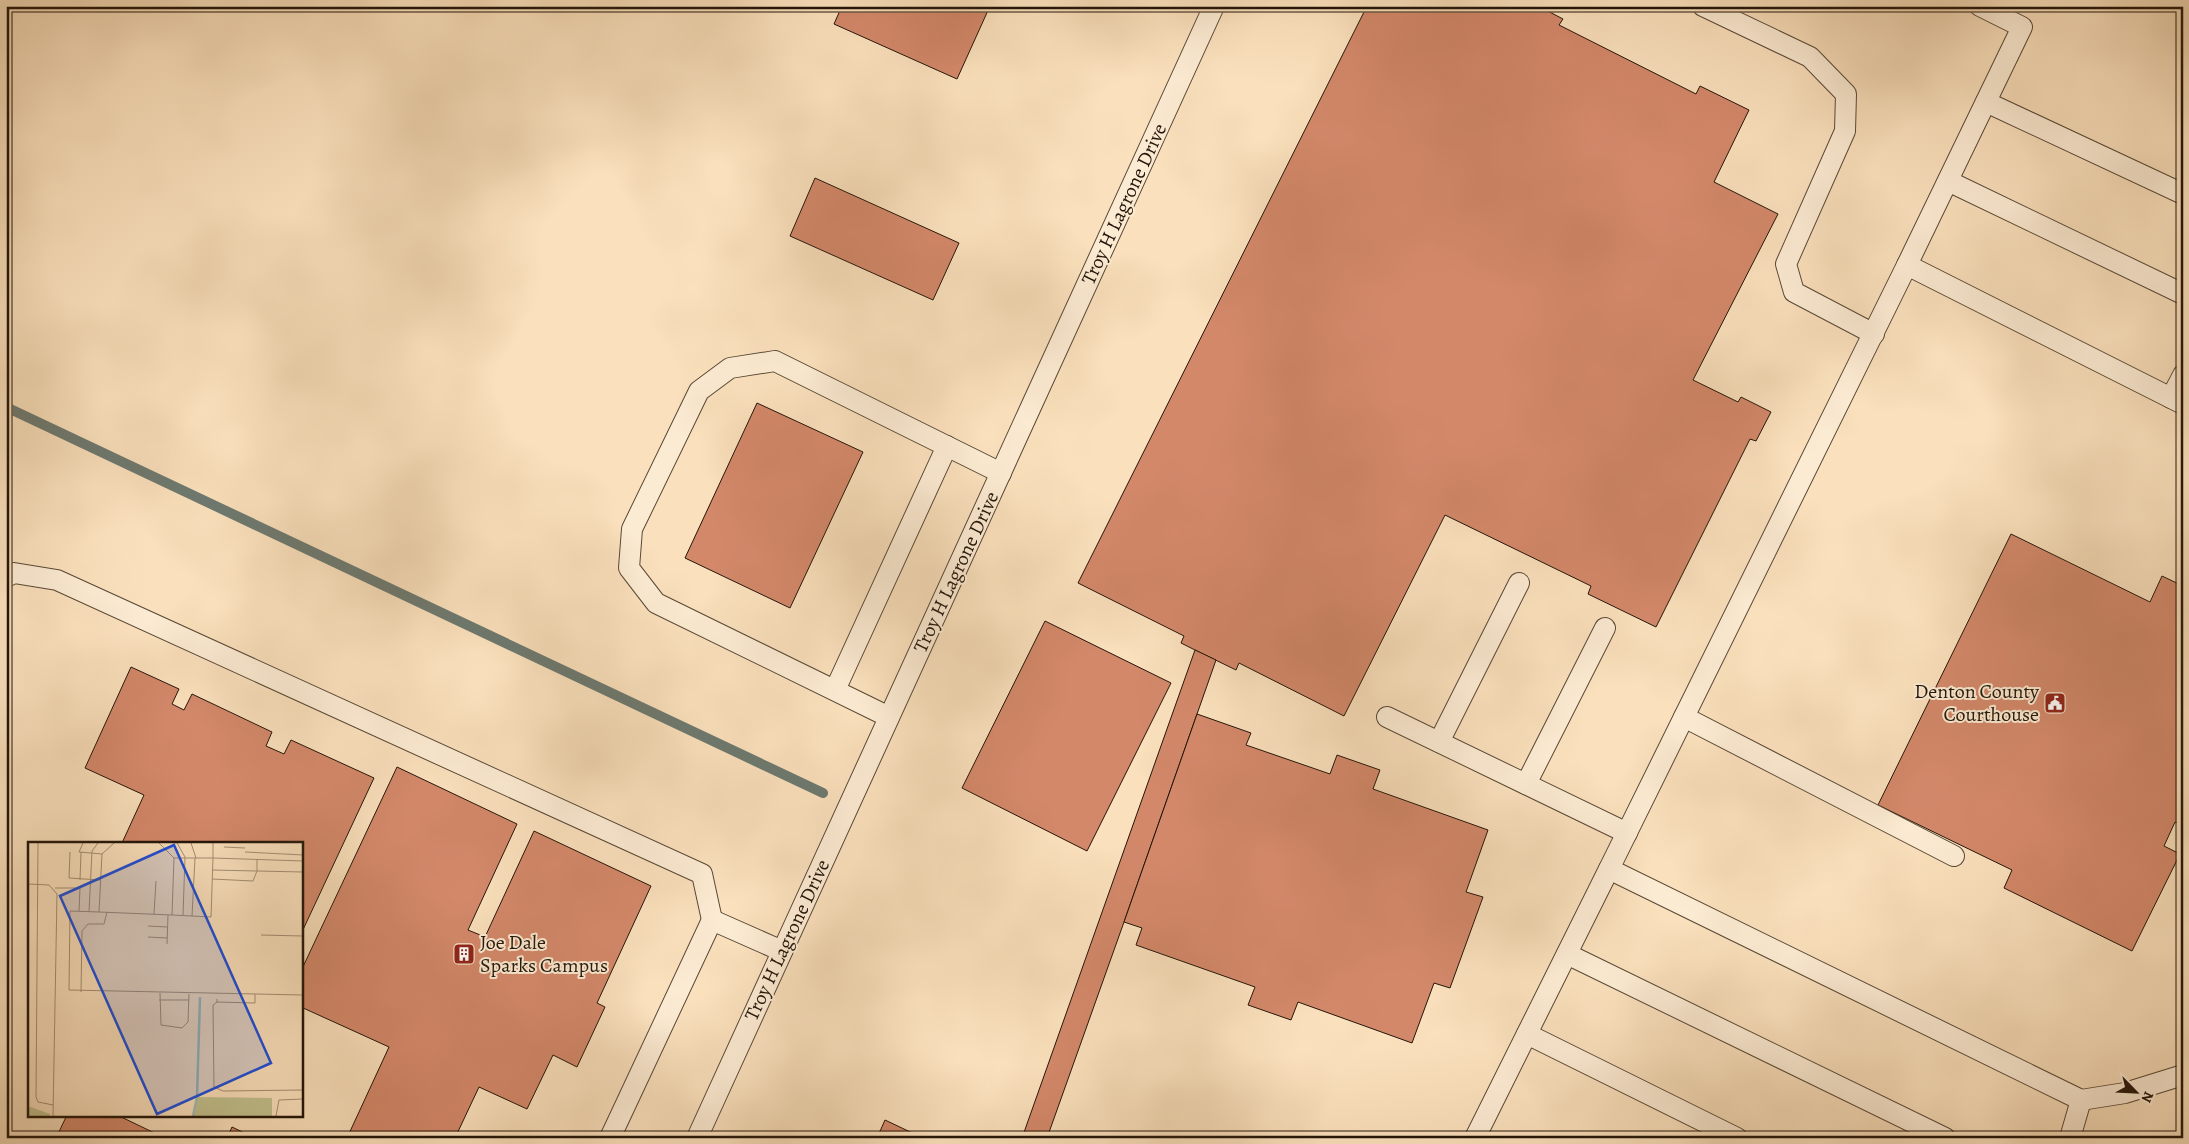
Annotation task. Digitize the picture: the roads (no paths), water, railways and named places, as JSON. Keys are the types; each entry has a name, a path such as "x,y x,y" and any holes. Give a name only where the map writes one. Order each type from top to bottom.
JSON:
{"lane":[{"name":"Troy H Lagrone Drive","path":"697,1138 1214,6"},
{"path":"1703,6 1810,57 1846,94 1845,131 1786,264 1794,292 1874,334"},
{"path":"1476,1138 1874,334 2022,27 1980,6"},
{"path":"1986,102 2183,194"},
{"path":"1948,181 2183,294"},
{"path":"1907,265 2177,401 2183,375"},
{"path":"889,717 656,603 629,568 632,530 700,391 730,368 775,361 1001,473"},
{"path":"835,690 947,446"},
{"path":"6,577 14,573 57,580 702,874 712,920 610,1138"},
{"path":"1439,742 1519,583"},
{"path":"1526,784 1605,628"},
{"path":"1388,717 1627,833"},
{"path":"1684,717 1954,856"},
{"path":"1609,869 2081,1100 2124,1093 2183,1075"},
{"path":"712,920 782,952"},
{"path":"1567,954 1945,1138"},
{"path":"1527,1034 1737,1138"},
{"path":"2070,1138 2081,1100"}],"waterway":[{"path":"6,407 823,793"}],"place":[{"name":"Denton County Courthouse","path":"2055,703"},
{"name":"Joe Dale Sparks Campus","path":"464,954"}]}
